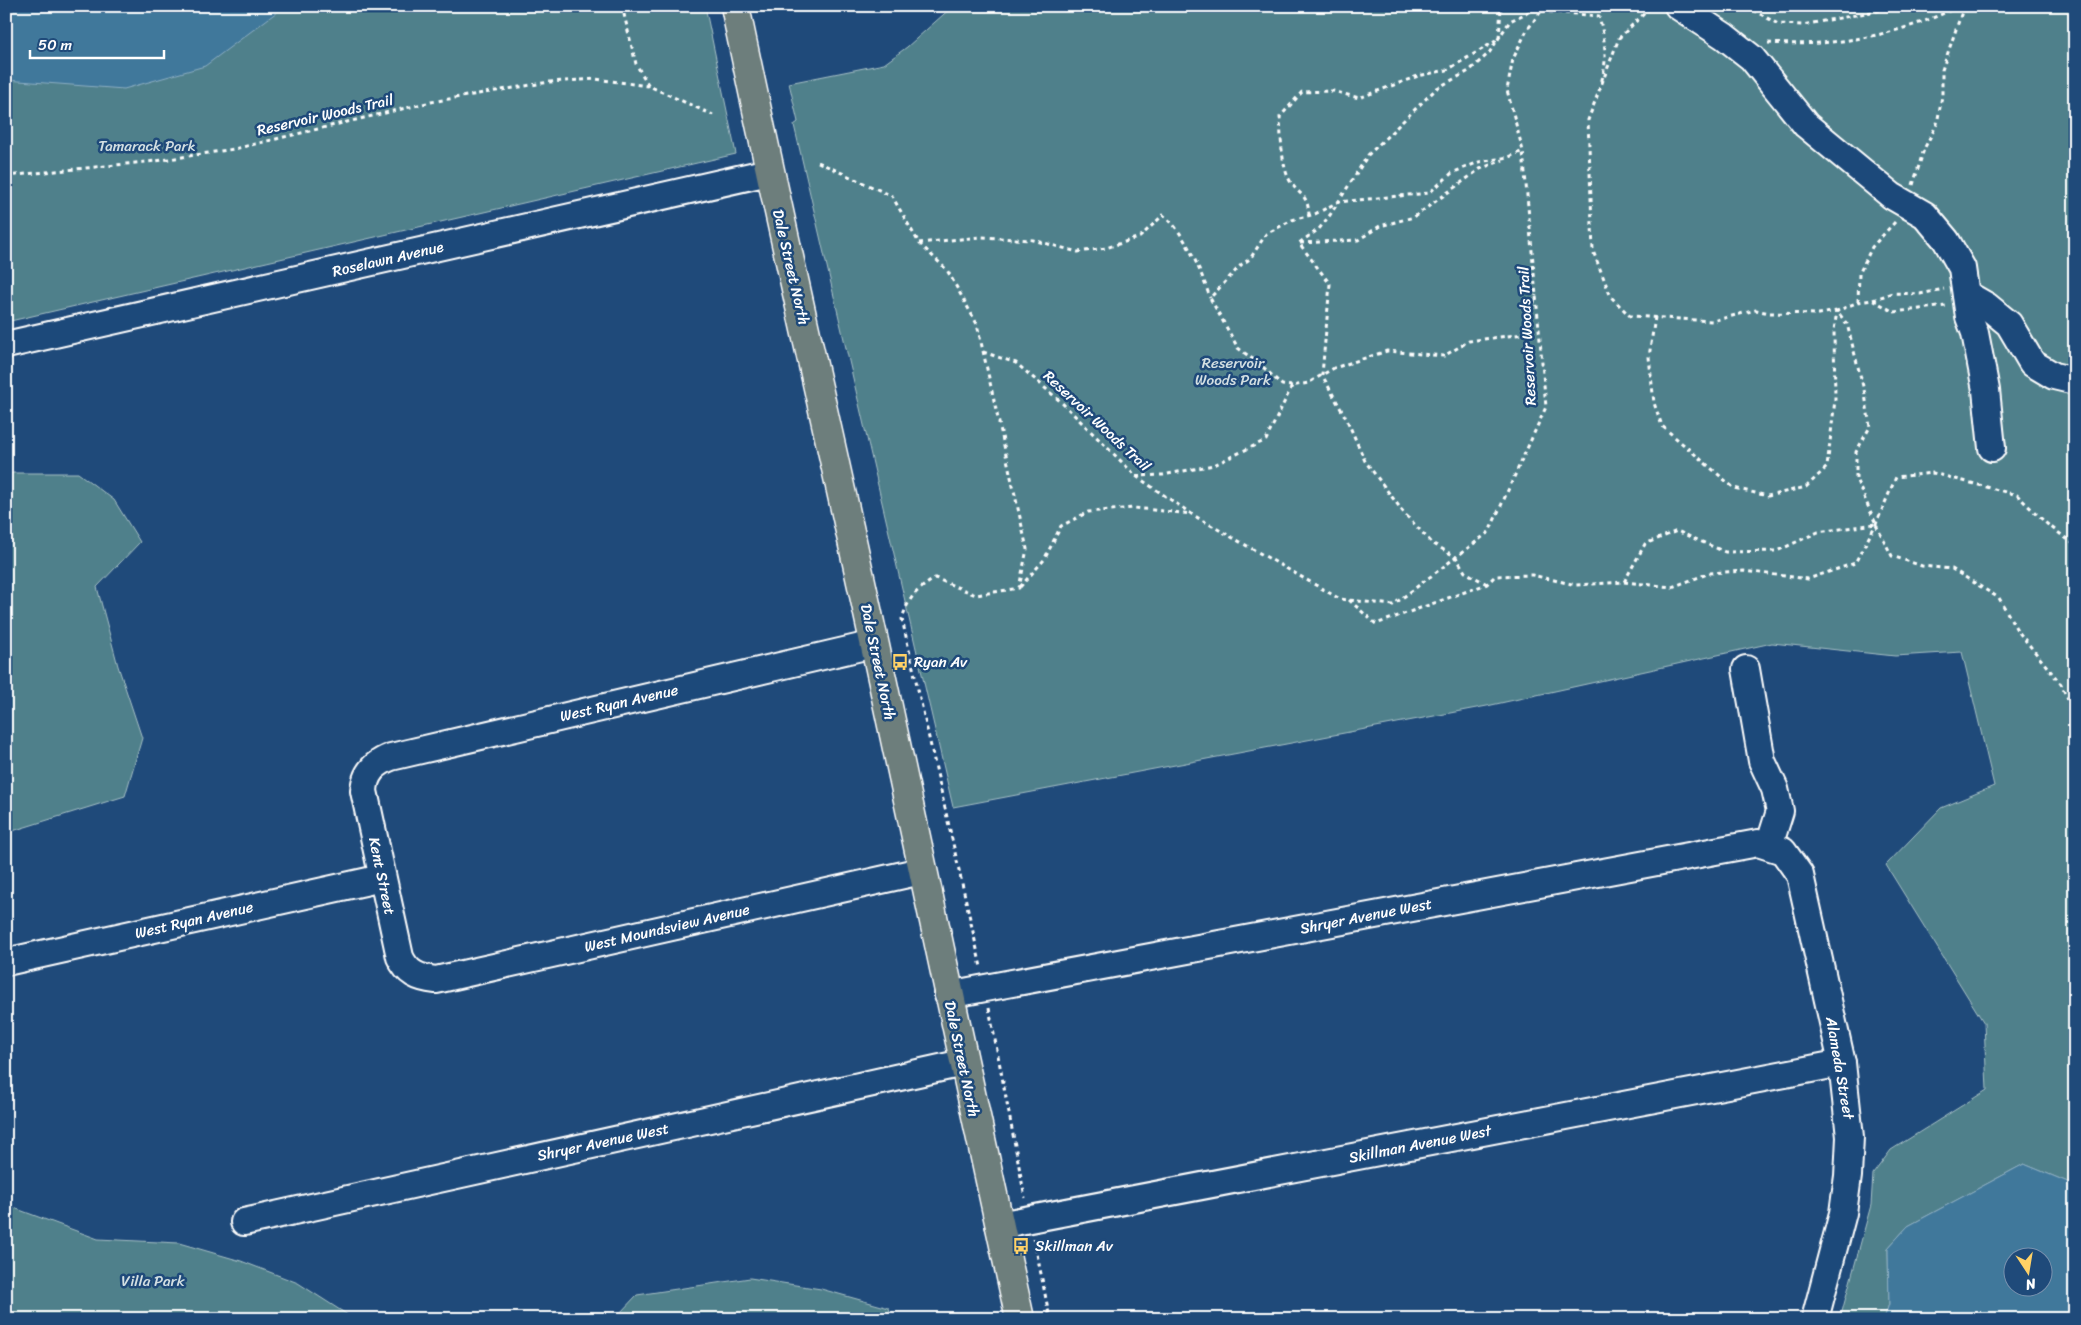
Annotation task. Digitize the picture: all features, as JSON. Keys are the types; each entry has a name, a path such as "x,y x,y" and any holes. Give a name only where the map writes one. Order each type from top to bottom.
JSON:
{"main road":[{"name":"Dale Street North","path":"735,6 769,172 874,644 921,871 1020,1319"}],"street":[{"path":"1678,6 1724,36 1752,58 1806,125 1892,196 1925,215 1946,240 1962,268 1969,317 1976,334 1991,418 1992,448"},
{"name":"Roselawn Avenue","path":"6,345 769,172"},
{"path":"1966,294 1987,306 2009,324 2032,363 2054,376 2075,381"},
{"path":"1976,334 1984,335 1998,325 2009,324"},
{"name":"West Ryan Avenue","path":"368,772 378,763 391,756 874,644"},
{"path":"1746,669 1762,761 1775,789 1780,811 1776,849"},
{"name":"Kent Street","path":"368,772 364,782 364,791 382,878 400,957 404,966 414,975"},
{"name":"Shryer Avenue West","path":"948,995 1758,843 1776,849"},
{"name":"Alameda Street","path":"1776,849 1800,875 1842,1063 1850,1136 1848,1176 1843,1213 1815,1319"},
{"name":"West Moundsview Avenue","path":"414,975 436,980 921,871"},
{"name":"West Ryan Avenue","path":"6,962 382,878"},
{"name":"Shryer Avenue West","path":"244,1222 963,1063"},
{"name":"Skillman Avenue West","path":"999,1225 1842,1063"}],"path":[{"path":"622,6 636,64 649,86"},
{"path":"1498,39 1502,6"},
{"name":"Reservoir Woods Trail","path":"983,352 1016,362 1060,401 1136,476 1193,514 1340,599 1393,605 1489,532 1546,406 1523,151 1507,90 1512,59 1540,9 1545,6"},
{"path":"1652,6 1619,38 1588,120 1593,251 1611,297 1630,316 1712,321 1756,310 1769,313 1809,314 1838,311 1858,302 1892,294 1920,294 1943,289 1966,294"},
{"path":"1746,6 1778,24 1803,25 1903,6"},
{"path":"1766,43 1796,45 1847,40 1897,31 1958,6"},
{"path":"1858,302 1859,274 1872,247 1910,206 1915,174 1937,124 1942,96 1942,70 1964,6"},
{"path":"1299,243 1319,229 1368,155 1437,88 1469,71 1489,53 1510,22 1540,9 1599,16 1606,42 1605,70 1594,107"},
{"path":"1309,216 1308,201 1289,179 1282,145 1280,117 1302,92 1332,91 1359,98 1418,76 1447,70 1498,39"},
{"name":"Reservoir Woods Trail","path":"6,176 156,161 234,149 431,102 549,82 595,79 649,86 713,115"},
{"path":"1299,243 1358,240 1380,226 1414,217 1480,169 1523,151"},
{"path":"1210,298 1242,264 1250,259 1266,234 1292,220 1309,216 1338,202 1429,193 1452,173 1479,162 1509,157"},
{"path":"818,162 892,196 919,244 947,270 977,324 1027,549 1019,588 976,595 936,578 915,591 906,606 902,620"},
{"path":"919,244 981,237 1033,240 1078,252 1106,248 1140,237 1163,215 1171,221 1188,247 1210,298 1238,348 1262,366 1282,385 1292,386 1308,383 1334,368 1387,351 1444,356 1469,341 1524,334 1537,292"},
{"path":"1299,243 1330,284 1322,375 1347,420 1365,461 1415,525 1432,543 1456,557 1465,572 1487,584"},
{"path":"1873,300 1894,312 1948,305 1966,294"},
{"path":"1655,317 1649,357 1654,403 1662,426 1734,488 1768,496 1806,487 1827,467 1835,400 1834,330 1838,311"},
{"path":"1838,311 1847,324 1865,394 1870,427 1856,452 1856,479 1892,556 1922,566 1952,569 1999,598 2018,630 2061,684 2075,716"},
{"path":"1136,476 1163,474 1214,465 1266,440 1292,386"},
{"path":"1349,600 1376,624 1487,584 1495,576 1532,575 1576,585 1624,582 1672,587 1710,573 1744,571 1808,579 1855,563 1876,524 1896,476 1933,473 2017,495 2048,524 2075,545"},
{"name":"Reservoir Woods Trail","path":"1019,588 1044,560 1061,526 1088,512 1134,508 1193,514"},
{"path":"1624,582 1645,544 1677,531 1725,552 1777,551 1818,532 1876,524"}],"green space":[{"name":"Tamarack Park","path":"6,6 705,6 736,154 6,322"},
{"name":"Reservoir Woods Park","path":"953,6 2075,6 2075,1185 2024,1164 1908,1226 1888,1248 1889,1304 1884,1319 1840,1319 1871,1205 1873,1174 1891,1150 1987,1090 1984,1023 1886,865 1941,808 1994,786 1962,652 1895,656 1772,643 1487,706 953,807 794,125 798,122 789,83 884,64 907,47"},
{"path":"12,473 78,473 114,500 140,542 97,587 118,666 142,738 125,796 6,833 6,477"},
{"name":"Villa Park","path":"6,1205 98,1239 179,1243 241,1261 298,1283 354,1319 6,1319"},
{"path":"750,1278 821,1289 889,1308 892,1319 617,1319 619,1314 637,1295"}],"water":[{"path":"6,6 285,6 205,66 124,89 6,80"},
{"path":"2024,1164 2075,1185 2075,1319 1884,1319 1889,1304 1888,1248 1908,1226"}],"place":[{"name":"Ryan Av","path":"900,662"},
{"name":"Skillman Av","path":"1021,1246"}]}
